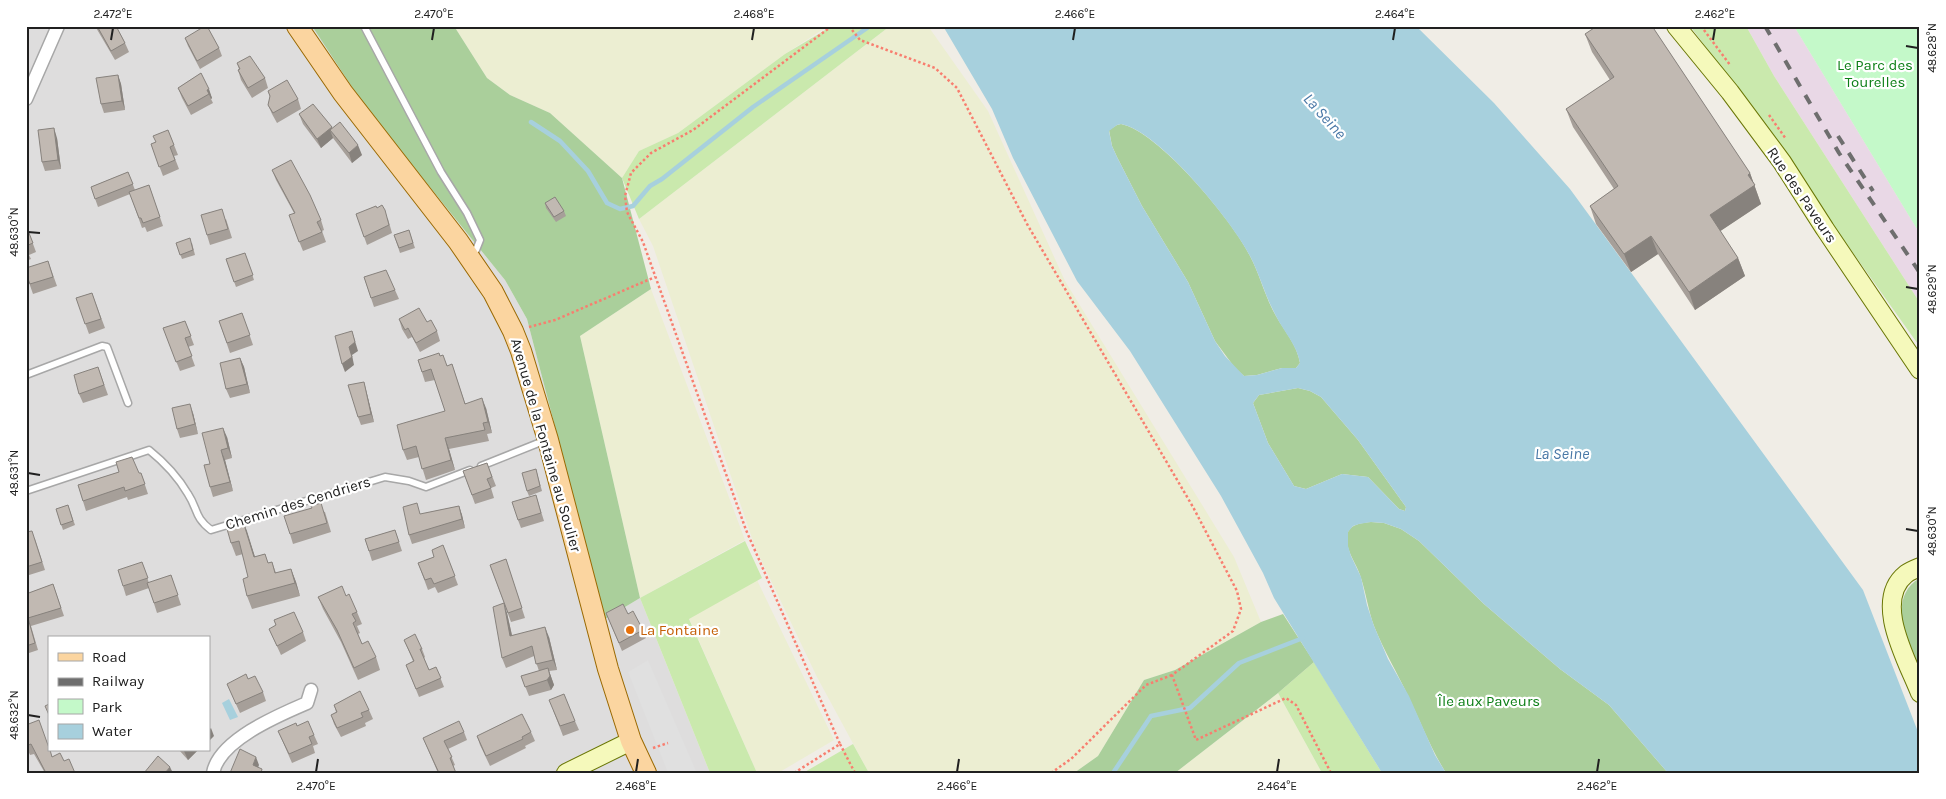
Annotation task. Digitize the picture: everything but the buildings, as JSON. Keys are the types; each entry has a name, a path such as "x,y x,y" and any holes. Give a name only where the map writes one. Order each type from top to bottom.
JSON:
{"main road":[{"name":"Avenue de la Fontaine au Soulier","path":"297,26 343,93 469,257 493,292 513,331 521,351 548,440 608,669 640,745 646,773"}],"street":[{"path":"26,99 58,26"},
{"name":"Rue des Paveurs","path":"1676,26 1730,92 1782,162 1920,370"},
{"path":"1920,567 1906,574 1897,584 1891,607 1892,622 1920,693"},
{"path":"213,773 215,765 236,741 269,719 307,703 311,690"},
{"path":"566,773 640,745"}],"lane":[{"path":"364,26 441,172 480,240 476,250 469,257"},
{"path":"26,375 102,346 108,347 128,403"},
{"name":"Chemin des Cendriers","path":"26,491 149,450 162,460 188,494 201,522 211,530 385,477 409,481 426,487 548,440"}],"path":[{"path":"832,26 693,130 650,152 631,174 625,196 627,212 643,242 746,530 840,744 855,773"},
{"path":"849,26 860,40 935,68 957,88 1027,224 1193,507 1237,591 1241,609 1233,630 1172,675 1146,685 1071,759 1051,773"},
{"path":"513,331 555,320 655,276"},
{"path":"1172,675 1196,740 1286,698 1296,705 1331,773"},
{"path":"640,745 668,743"},
{"path":"794,773 840,744"}],"shaded area":[{"path":"26,26 312,26 365,107 505,280 527,319 605,619 640,598 710,773 26,773"},
{"path":"1746,26 1794,26 1920,234 1920,303 1774,76"},
{"path":"648,660 697,773 668,773 628,672"}],"green space":[{"path":"312,26 454,26 487,78 510,95 550,113 622,178 651,289 580,336 640,598 605,619 527,319 505,280 365,107"},
{"path":"454,26 828,26 785,54 678,133 639,151 622,178 550,113 510,95 487,78"},
{"path":"832,26 890,26 639,219 622,178 639,151 678,133 785,54"},
{"path":"890,26 928,26 988,111 1065,281 1234,557 1261,622 1175,670 1144,680 1098,756 1074,773 869,773 817,677 755,547 653,246 639,219"},
{"path":"1690,26 1746,26 1774,76 1920,303 1920,347 1772,135"},
{"name":"Le Parc des Tourelles","path":"1794,26 1920,26 1920,234"},
{"path":"1121,124 1136,130 1174,160 1228,222 1250,256 1272,309 1296,350 1300,363 1296,368 1282,368 1257,375 1244,376 1235,368 1215,341 1188,282 1142,206 1112,146 1109,130"},
{"path":"651,289 745,540 640,598 580,336"},
{"path":"1298,388 1310,391 1321,397 1358,440 1406,507 1405,511 1399,509 1368,477 1342,474 1306,489 1294,486 1268,443 1253,403 1259,395"},
{"name":"Île aux Paveurs","path":"1371,522 1384,523 1401,529 1419,541 1484,604 1560,669 1609,705 1668,773 1446,773 1378,635 1360,575 1347,544 1348,532 1352,527"},
{"path":"745,541 762,578 689,619 757,773 710,773 640,598"},
{"path":"1920,578 1920,673 1906,636 1902,609 1904,597 1910,587"},
{"path":"757,580 834,740 778,773 757,773 689,618"},
{"path":"1283,614 1314,662 1278,693 1175,773 1074,773 1098,756 1144,680 1175,670 1261,622"},
{"path":"1314,662 1382,773 1322,773 1278,693"},
{"path":"1278,693 1322,773 1175,773"},
{"path":"853,744 869,773 803,773"}],"water":[{"name":"La Seine","path":"943,26 1416,26 1494,103 1570,189 1863,590 1920,737 1920,773 1668,773 1609,705 1560,669 1484,604 1419,541 1401,529 1384,523 1371,522 1353,526 1348,532 1348,546 1361,577 1374,626 1388,659 1409,696 1435,755 1446,773 1382,773 1274,598 1263,573 1221,496 1130,351 1077,281 1013,158 992,109","holes":["1121,124 1137,130 1174,160 1228,222 1250,256 1272,308 1296,350 1300,363 1296,368 1282,368 1257,375 1244,376 1225,356 1215,341 1188,282 1142,206 1112,146 1109,131","1298,388 1310,391 1321,397 1358,440 1406,507 1405,511 1399,509 1368,477 1342,474 1306,489 1294,486 1268,443 1253,403 1259,395"]},
{"path":"229,699 238,717 230,720 222,703"}],"waterway":[{"path":"531,122 560,141 588,171 607,203 620,209 633,206 650,186 662,179 753,107 870,26"},
{"path":"1113,773 1151,716 1190,708 1239,663 1303,638"}],"railway":[{"path":"1765,26 1839,153 1920,273"},
{"path":"1838,136 1873,191"}],"place":[{"name":"La Fontaine","path":"630,630"}]}
